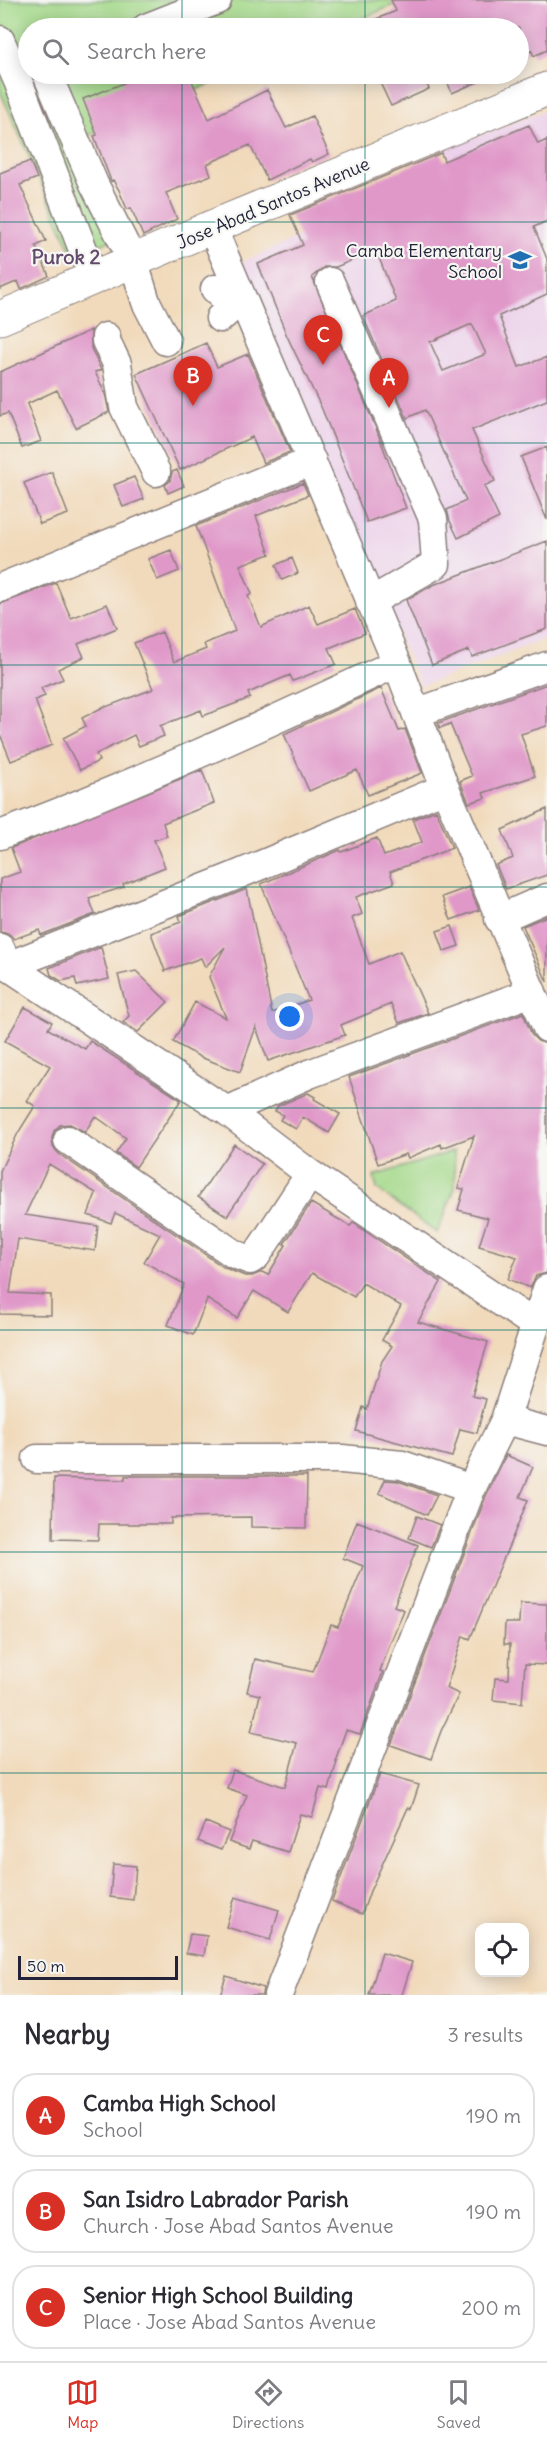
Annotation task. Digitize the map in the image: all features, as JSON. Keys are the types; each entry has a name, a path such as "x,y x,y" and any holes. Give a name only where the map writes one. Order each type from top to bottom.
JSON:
{"highway":[{"name":"Jose Abad Santos Avenue","path":"0,318 547,88"}],"street":[{"path":"171,18 217,0"},
{"path":"0,40 18,65"},
{"path":"29,84 94,278"},
{"path":"51,84 94,184 134,263 146,302 166,341"},
{"path":"212,227 397,663 445,788 547,1028"},
{"path":"330,282 433,519 436,564 370,602"},
{"path":"215,288 219,290 227,307 226,313 219,318"},
{"path":"106,337 117,364 124,407 156,472"},
{"path":"0,588 312,461"},
{"path":"0,835 202,754 397,663"},
{"path":"416,713 547,666"},
{"path":"4,957 445,788"},
{"path":"499,919 547,898"},
{"path":"4,957 227,1111 310,1174 534,1324"},
{"path":"227,1111 309,1074 531,992"},
{"path":"68,1140 234,1254 250,1260 256,1256 310,1174"},
{"path":"278,1995 471,1490 505,1420 547,1289"},
{"path":"505,1420 547,1431"},
{"path":"38,1459 342,1459 402,1465 471,1490"}],"shaded area":[{"path":"547,110 547,638 421,686 321,463 243,262 404,191 451,162 446,148"}],"green space":[{"path":"0,0 406,0 363,18 18,18 18,84 210,84 87,136 128,233 74,256 0,91"},
{"path":"454,1151 455,1188 437,1233 377,1189 374,1176"}],"building":[{"path":"391,0 547,0 547,50 534,56 531,50 529,51 529,18 379,18 396,11"},
{"path":"121,84 193,84 209,119 267,90 286,128 312,116 329,154 312,162 310,159 267,180 250,145 207,164 211,175 166,193 177,219 143,236 131,208 127,209 119,190 113,180 111,181 83,99"},
{"path":"381,84 427,84 429,89 391,106"},
{"path":"448,84 473,84 452,93"},
{"path":"529,125 538,144 547,140 547,221 534,227 547,259 547,294 499,316 519,367 547,357 547,400 472,430 495,481 484,486 499,518 458,538 447,510 466,501 425,410 407,418 363,316 396,301 376,250 336,267 324,267 312,277 377,431 406,508 367,522 322,409 287,336 258,264 303,245 290,215 441,153 444,161","holes":["472,324 486,354 443,371 430,342"]},
{"path":"30,161 37,178 20,185 46,241 36,246 49,276 21,289 18,281 0,289 0,173"},
{"path":"91,330 91,348 101,370 95,372 105,393 109,412 76,428 57,390 27,404 41,441 22,448 8,413 0,416 0,372"},
{"path":"206,343 217,367 248,354 290,452 263,463 252,437 180,470 136,374"},
{"path":"547,447 547,520 521,457"},
{"path":"177,470 184,486 168,493 165,485 170,481 172,472"},
{"path":"52,472 68,514 40,524 24,483"},
{"path":"134,477 144,499 123,507 114,485"},
{"path":"303,483 308,495 256,516 270,554 240,565 252,594 248,596 261,627 309,605 318,624 355,609 365,633 329,648 336,664 293,681 290,675 248,693 250,698 203,716 201,710 160,726 164,736 139,746 134,735 96,754 99,761 80,770 63,738 86,726 82,718 105,706 153,689 134,643 162,632 174,662 206,649 204,644 235,631 196,526"},
{"path":"547,541 547,629 472,657 469,650 432,665 406,600 433,585"},
{"path":"171,550 179,571 157,580 148,559"},
{"path":"292,558 298,573 282,580 276,565"},
{"path":"56,583 71,618 107,604 117,628 78,644 84,657 58,669 63,679 41,688 45,696 35,700 52,745 11,761 0,734 0,604"},
{"path":"547,684 547,726 521,734 535,776 483,793 485,798 469,803 460,781 472,776 450,724 440,728 438,723"},
{"path":"381,688 399,731 405,729 422,773 368,795 357,770 309,791 284,734"},
{"path":"202,770 214,803 163,823 167,836 154,840 165,867 123,884 124,887 89,898 95,914 41,935 39,930 14,939 9,934 0,932 0,879 20,872 11,848"},
{"path":"547,809 547,875 506,889 496,865 513,858 502,830"},
{"path":"436,810 452,848 390,872 394,883 356,897 362,914 352,918 369,964 400,951 428,1013 399,1023 391,1004 341,1025 345,1035 268,1061 256,1027 240,1072 200,1057 173,1042 195,1002 226,1018 209,977 225,947 205,967 201,958 165,971 151,933 181,922 179,916 247,889 272,1013 309,1000 261,884 340,850 341,852 377,838 384,856 422,842 413,819"},
{"path":"469,887 479,910 451,920 442,897"},
{"path":"547,916 547,982 523,926"},
{"path":"452,926 459,946 444,951 437,931"},
{"path":"101,947 109,979 77,986 75,978 61,981 51,975 49,968"},
{"path":"136,971 168,1002 138,1032 123,1022 129,1016 118,975"},
{"path":"25,1007 52,1022 48,1029 85,1049 90,1041 181,1100 136,1167 116,1153 126,1138 95,1116 85,1132 70,1124 60,1125 54,1131 53,1147 59,1154 225,1268 245,1276 262,1272 268,1275 286,1245 284,1244 311,1203 350,1226 353,1223 441,1282 418,1322 488,1342 472,1396 486,1399 477,1433 460,1429 452,1457 356,1431 363,1407 367,1409 382,1361 392,1346 382,1340 401,1306 363,1283 354,1297 312,1273 288,1312 254,1291 237,1318 207,1299 193,1335 168,1325 184,1284 144,1262 160,1234 115,1213 111,1223 88,1215 96,1193 49,1164 25,1215 98,1226 95,1251 18,1239 10,1293 51,1295 51,1315 0,1314 0,1171 18,1133 35,1106 27,1101 50,1066 5,1041"},
{"path":"523,1013 532,1035 538,1041 547,1044 547,1273 536,1276 530,1288 508,1279 517,1257 479,1246 488,1218 458,1210 464,1189 458,1188 474,1136 442,1148 441,1144 408,1158 406,1154 378,1164 349,1077"},
{"path":"308,1093 340,1114 329,1133 303,1117 296,1129 280,1120 283,1115 275,1111 278,1106"},
{"path":"234,1144 262,1164 227,1216 198,1197"},
{"path":"506,1455 533,1467 520,1497 528,1500 470,1639 463,1636 446,1688 459,1694 441,1731 431,1759 391,1745 486,1496"},
{"path":"125,1476 307,1476 306,1528 251,1527 251,1517 171,1518 171,1524 99,1524 98,1540 53,1539 54,1478 125,1480"},
{"path":"385,1480 398,1481 437,1495 427,1515 379,1493"},
{"path":"417,1516 440,1525 431,1547 409,1538"},
{"path":"357,1521 418,1545 394,1606 404,1610 380,1671 383,1672 360,1734 346,1730 335,1761 337,1761 329,1790 320,1788 312,1817 300,1814 288,1852 252,1841 249,1849 229,1842 247,1795 227,1788 233,1770 285,1787 297,1743 251,1732 260,1695 247,1692 255,1659 313,1672 331,1625 338,1627 363,1566 343,1558"},
{"path":"520,1603 547,1604 547,1665 525,1664 522,1703 493,1700 495,1678 509,1679 510,1644 504,1644 505,1623 519,1623"},
{"path":"380,1774 419,1785 411,1809 408,1808 370,1891 362,1914 332,1901"},
{"path":"206,1822 229,1832 221,1850 198,1841"},
{"path":"113,1864 136,1866 133,1900 110,1897"},
{"path":"235,1897 279,1910 270,1940 226,1927"},
{"path":"190,1934 207,1936 204,1956 186,1953"},
{"path":"382,1953 412,1962 402,1995 369,1995"},
{"path":"226,1976 263,1988 262,1995 220,1995"}],"place":[{"name":"Camba Elementary School","path":"520,260"},
{"name":"Senior High School Building","path":"323,365"},
{"name":"San Isidro Labrador Parish","path":"193,406"},
{"name":"Camba High School","path":"389,408"}],"district":[{"name":"Purok 2","path":"66,256"}]}
